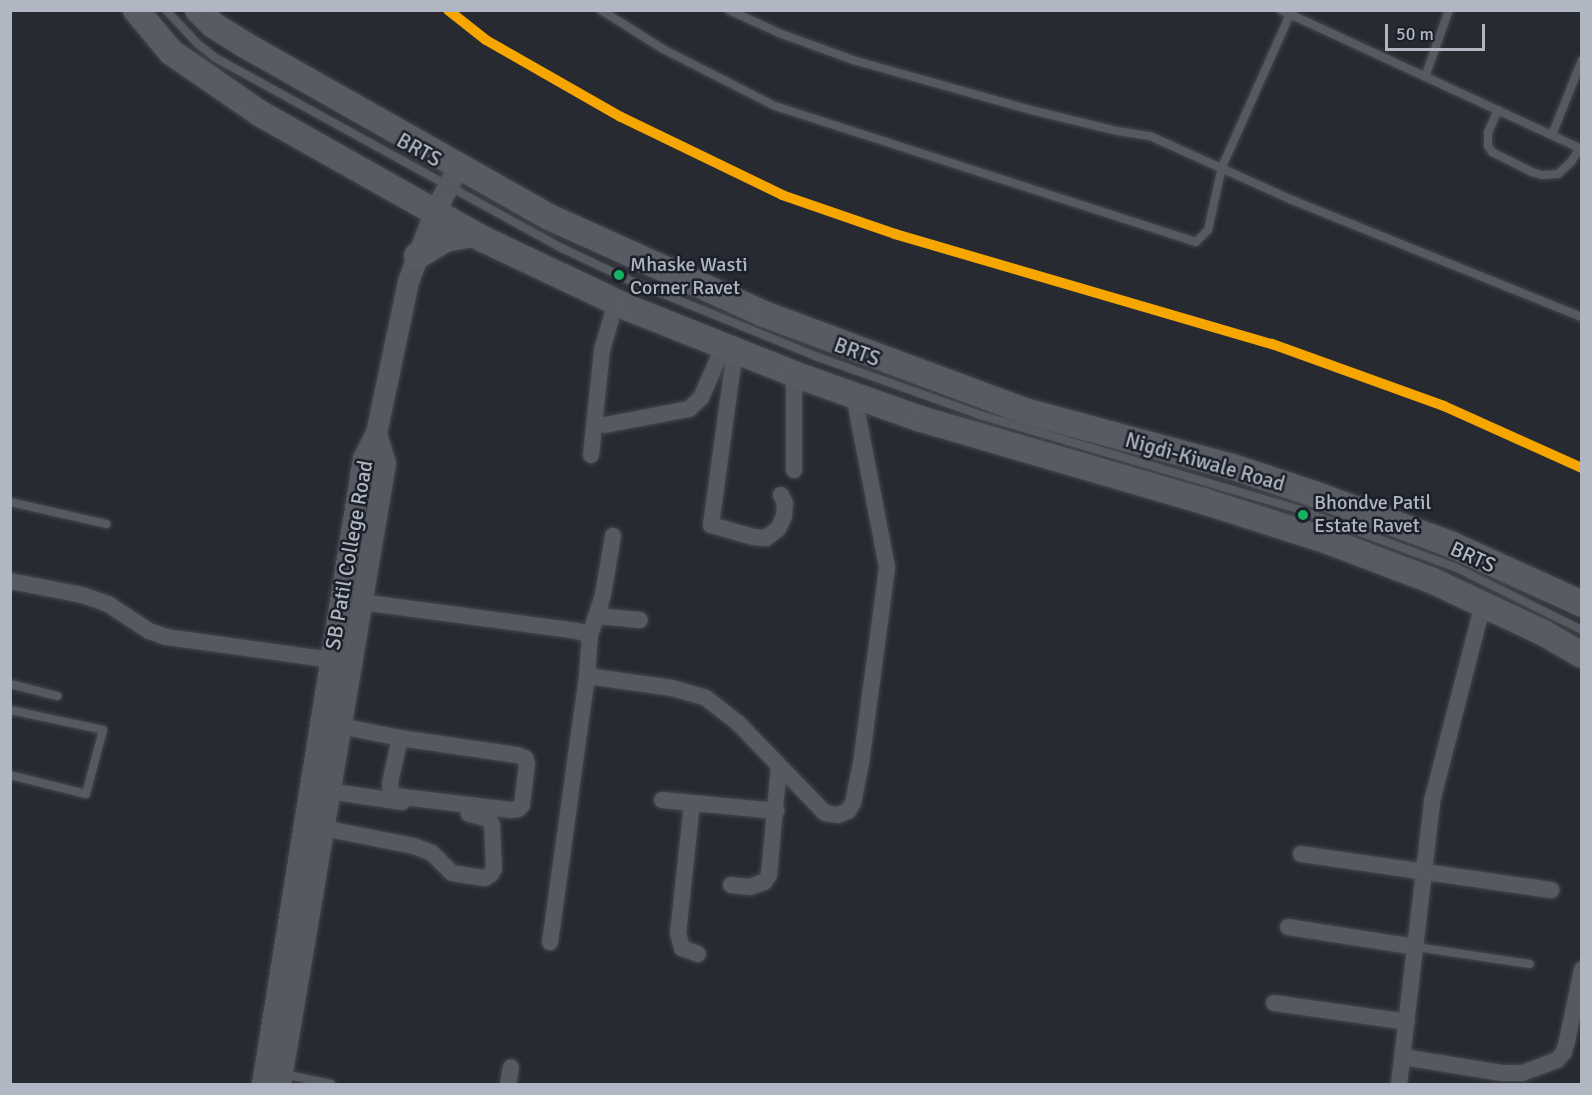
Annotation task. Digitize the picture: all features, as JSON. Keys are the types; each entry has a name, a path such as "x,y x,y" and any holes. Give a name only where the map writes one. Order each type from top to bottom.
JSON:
{"main road":[{"name":"Nigdi-Kiwale Road","path":"136,10 171,52 261,114 472,234 616,302 794,374 921,419 1203,501 1338,545 1433,581 1542,632 1581,655"},
{"name":"Nigdi-Kiwale Road","path":"198,10 213,25 245,45 459,164 549,217 764,314 1024,411 1233,467 1314,494 1450,544 1581,604"},
{"path":"417,256 445,239 472,234"}],"street":[{"path":"376,433 398,320 417,256 434,213 459,164"},
{"path":"591,455 602,350 616,302"},
{"path":"605,425 689,409 701,398 730,348"},
{"path":"730,348 711,525 753,537 766,538 778,529 784,516 785,504 781,495"},
{"path":"794,374 794,470"},
{"path":"587,676 672,688 706,698 738,723 825,813 838,815 848,811 853,803 887,567 854,396"},
{"name":"SB Patil College Road","path":"281,1079 385,463 376,433"},
{"name":"SB Patil College Road","path":"262,1084 363,458 376,433"},
{"path":"550,942 587,676 590,635 597,616 613,536"},
{"path":"10,581 82,595 108,604 149,630 166,637 332,660"},
{"path":"361,602 577,630 590,635"},
{"path":"1399,1084 1432,801 1483,604"},
{"path":"597,616 640,620"},
{"path":"340,726 400,738 517,754 525,758 527,764 522,805 518,809 511,810 396,796 390,792 390,783 400,738"},
{"path":"731,885 750,886 764,882 769,875 779,766"},
{"path":"323,828 414,846 432,853 445,868 464,876 485,878 494,869 492,825 489,819 329,791"},
{"path":"662,800 776,811"},
{"path":"692,803 678,933 682,948 698,954"},
{"path":"1302,854 1551,890"},
{"path":"1288,927 1416,947"},
{"path":"1403,1057 1502,1073 1522,1073 1557,1060 1566,1047 1581,970"},
{"path":"1274,1003 1407,1022"},
{"path":"508,1084 511,1067"}],"lane":[{"name":"BRTS","path":"166,10 197,43 214,57 562,248 640,284 818,357 980,415 1300,510 1457,568 1581,630"},
{"path":"601,10 663,49 775,106 1196,242 1208,230 1222,168 1291,13"},
{"path":"729,10 779,33 853,60 1031,110 1117,131 1150,136 1292,200 1581,317"},
{"path":"1281,10 1581,148 1558,174 1532,172 1492,152 1488,146 1488,132 1498,110"},
{"path":"1425,77 1449,10"},
{"path":"1552,135 1581,60"},
{"path":"10,502 107,524"},
{"path":"10,684 57,696"},
{"path":"10,710 103,730 86,794 10,775"},
{"path":"1416,947 1530,964"},
{"path":"281,1079 331,1084"}],"transit line":[{"path":"448,10 486,40 621,117 782,195 895,234 1272,344 1444,406 1582,468"}],"place":[{"name":"Mhaske Wasti Corner Ravet","path":"619,275"},
{"name":"Bhondve Patil Estate Ravet","path":"1303,515"}]}
